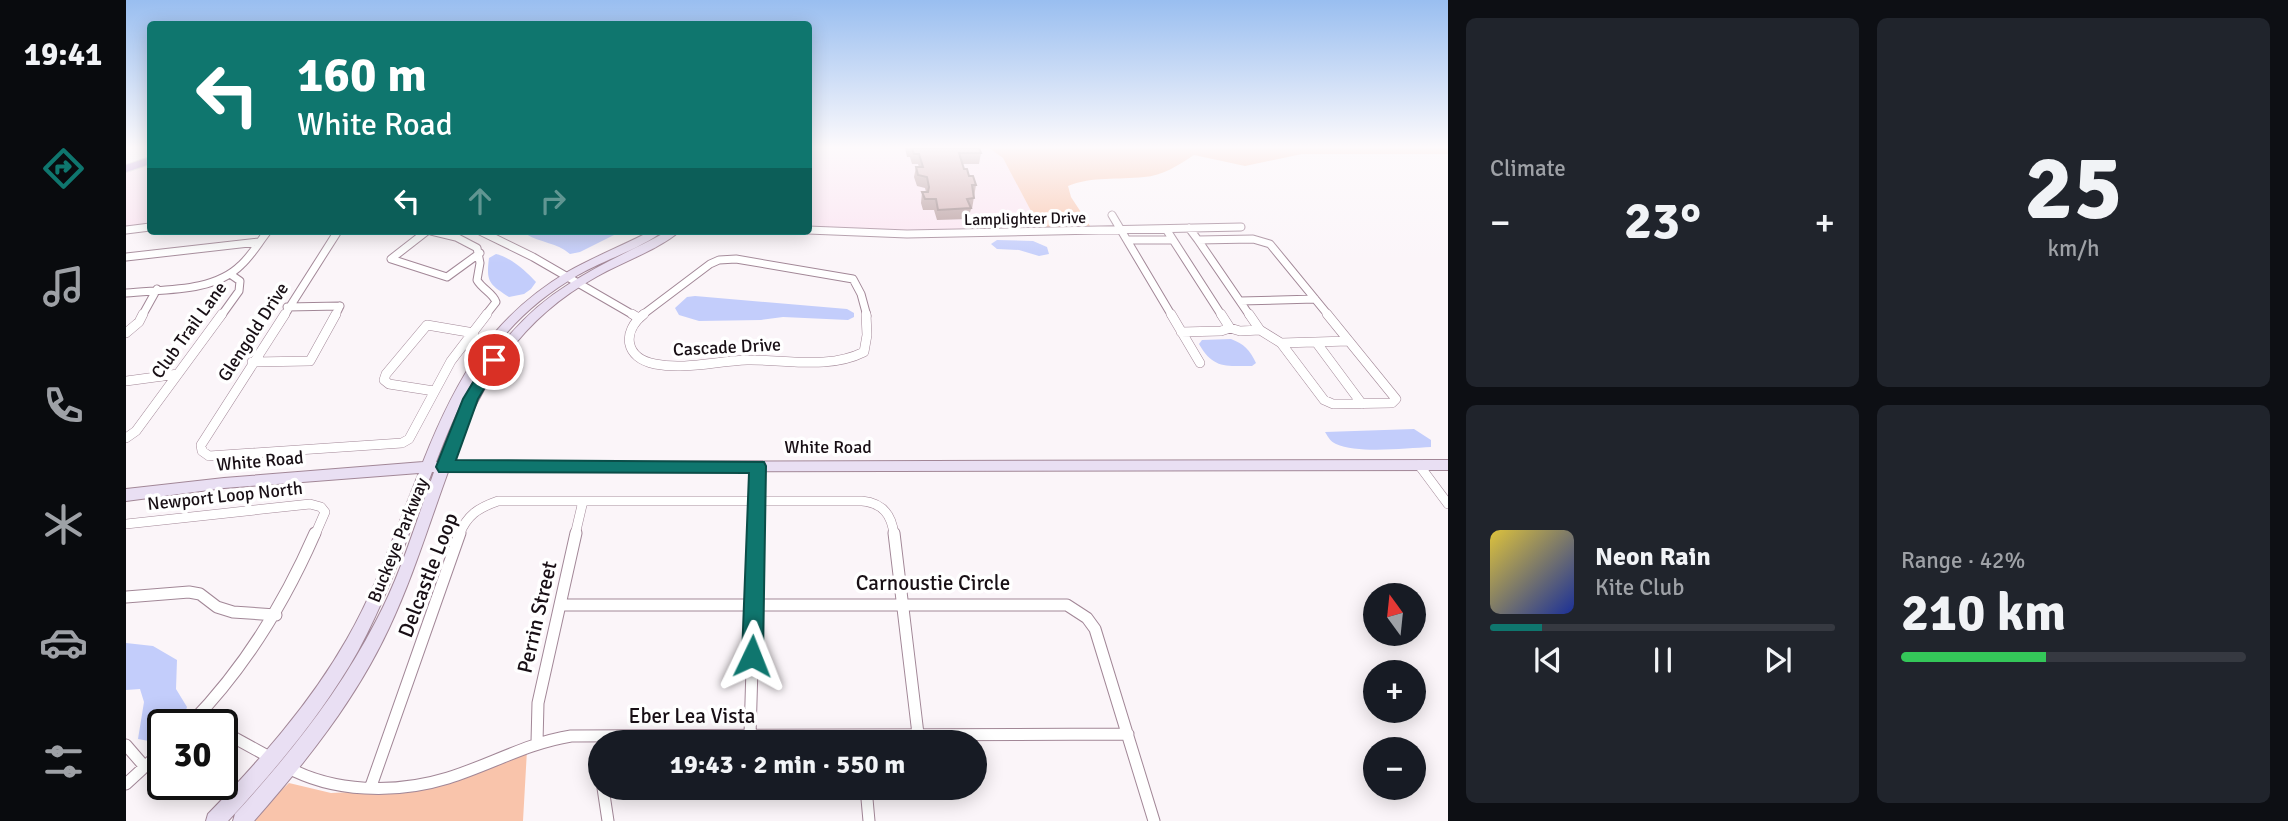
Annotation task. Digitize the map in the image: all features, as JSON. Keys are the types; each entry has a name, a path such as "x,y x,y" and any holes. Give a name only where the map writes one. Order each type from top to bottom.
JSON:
{"street":[{"path":"1112,215 1200,363"},
{"path":"126,230 147,227"},
{"name":"Lamplighter Drive","path":"812,230 907,234 1241,227"},
{"path":"1189,228 1260,330 1269,338 1281,343 1349,341"},
{"path":"1166,229 1230,328"},
{"path":"126,293 208,283 230,274 245,262 264,235"},
{"name":"Glengold Drive","path":"335,235 252,362 201,445 202,451 209,456 222,457 402,443 409,439 434,391"},
{"path":"424,235 391,259 447,277 480,253"},
{"path":"443,235 474,245 480,253 477,280 496,300 474,333 452,361 434,391 384,380 426,325 474,333"},
{"path":"467,242 476,235"},
{"path":"488,235 637,317"},
{"name":"Buckeye Parkway","path":"242,821 289,768 337,703 379,632 471,399 493,351 517,315 650,235"},
{"name":"Buckeye Parkway","path":"572,280 667,235"},
{"path":"1127,240 1172,240"},
{"path":"1198,240 1262,240 1270,244 1396,400 1392,403 1363,404 1333,404 1324,400 1281,343"},
{"path":"126,257 259,242"},
{"name":"Cascade Drive","path":"726,259 745,260 853,279 861,289 868,336 863,353 836,361 747,360 661,365 642,359 630,347 628,331 637,317 710,264 726,259"},
{"name":"Club Trail Lane","path":"126,438 136,430 239,290 240,281 230,274"},
{"path":"126,333 139,322 157,289"},
{"path":"1240,301 1315,299"},
{"path":"252,362 310,361 340,306 287,307"},
{"path":"1181,332 1222,331 1230,328 1240,331 1260,330"},
{"path":"1316,342 1363,404"},
{"path":"465,345 493,351"},
{"name":"Buckeye Parkway","path":"215,821 272,759 330,681 357,635 451,407 466,378 493,351"},
{"path":"126,381 178,374"},
{"path":"1419,465 1448,504"},
{"name":"White Road","path":"126,495 235,482 428,467 1448,465"},
{"path":"750,730 758,466"},
{"name":"Delcastle Loop","path":"371,786 468,516 485,504 498,501 862,501 880,506 888,512 893,525 918,730"},
{"name":"Perrin Street","path":"537,742 538,703 583,501"},
{"name":"Newport Loop North","path":"126,524 310,504 321,506 325,512 276,615"},
{"path":"126,597 189,592 200,594 218,607 233,612 276,615 258,644 204,709"},
{"name":"Carnoustie Circle","path":"560,605 1058,604 1074,608 1096,629 1154,821"},
{"name":"Eber Lea Vista","path":"987,734 1128,734"},
{"name":"Eber Lea Vista","path":"238,740 310,779 332,785 371,786 414,785 437,781 537,742 571,736 588,737"},
{"path":"126,745 145,767 126,784"},
{"path":"605,800 608,821"},
{"path":"867,800 869,821"}],"shaded area":[{"path":"126,186 147,186 147,225 126,227"},
{"path":"812,186 1018,186 1040,228 812,229"},
{"path":"1018,186 1068,186 1071,197 1090,226 1040,228"},
{"path":"527,750 523,821 248,821 289,783 331,793 434,788"}],"water":[{"path":"528,235 614,235 580,252 570,254"},
{"path":"997,240 1033,241 1047,247 1049,254 1039,256 1019,250 997,249 991,244"},
{"path":"496,254 512,261 536,282 531,289 524,294 509,297 490,282 489,258"},
{"path":"687,297 847,309 854,313 854,317 848,320 783,317 699,321 679,315 675,308"},
{"path":"1231,339 1246,348 1256,363 1252,366 1235,366 1215,362 1199,344 1202,340"},
{"path":"1414,429 1431,440 1431,447 1357,449 1334,443 1325,432"},
{"path":"126,643 153,646 177,660 176,689 186,709 147,709 147,741 138,739 144,702 140,689 126,690"}],"building":[{"path":"972,186 974,198 967,199 971,208 938,210 936,199 925,199 922,192 928,192 929,187"}],"route":[{"path":"494,360 471,399 445,467 758,466 752,656"}]}
